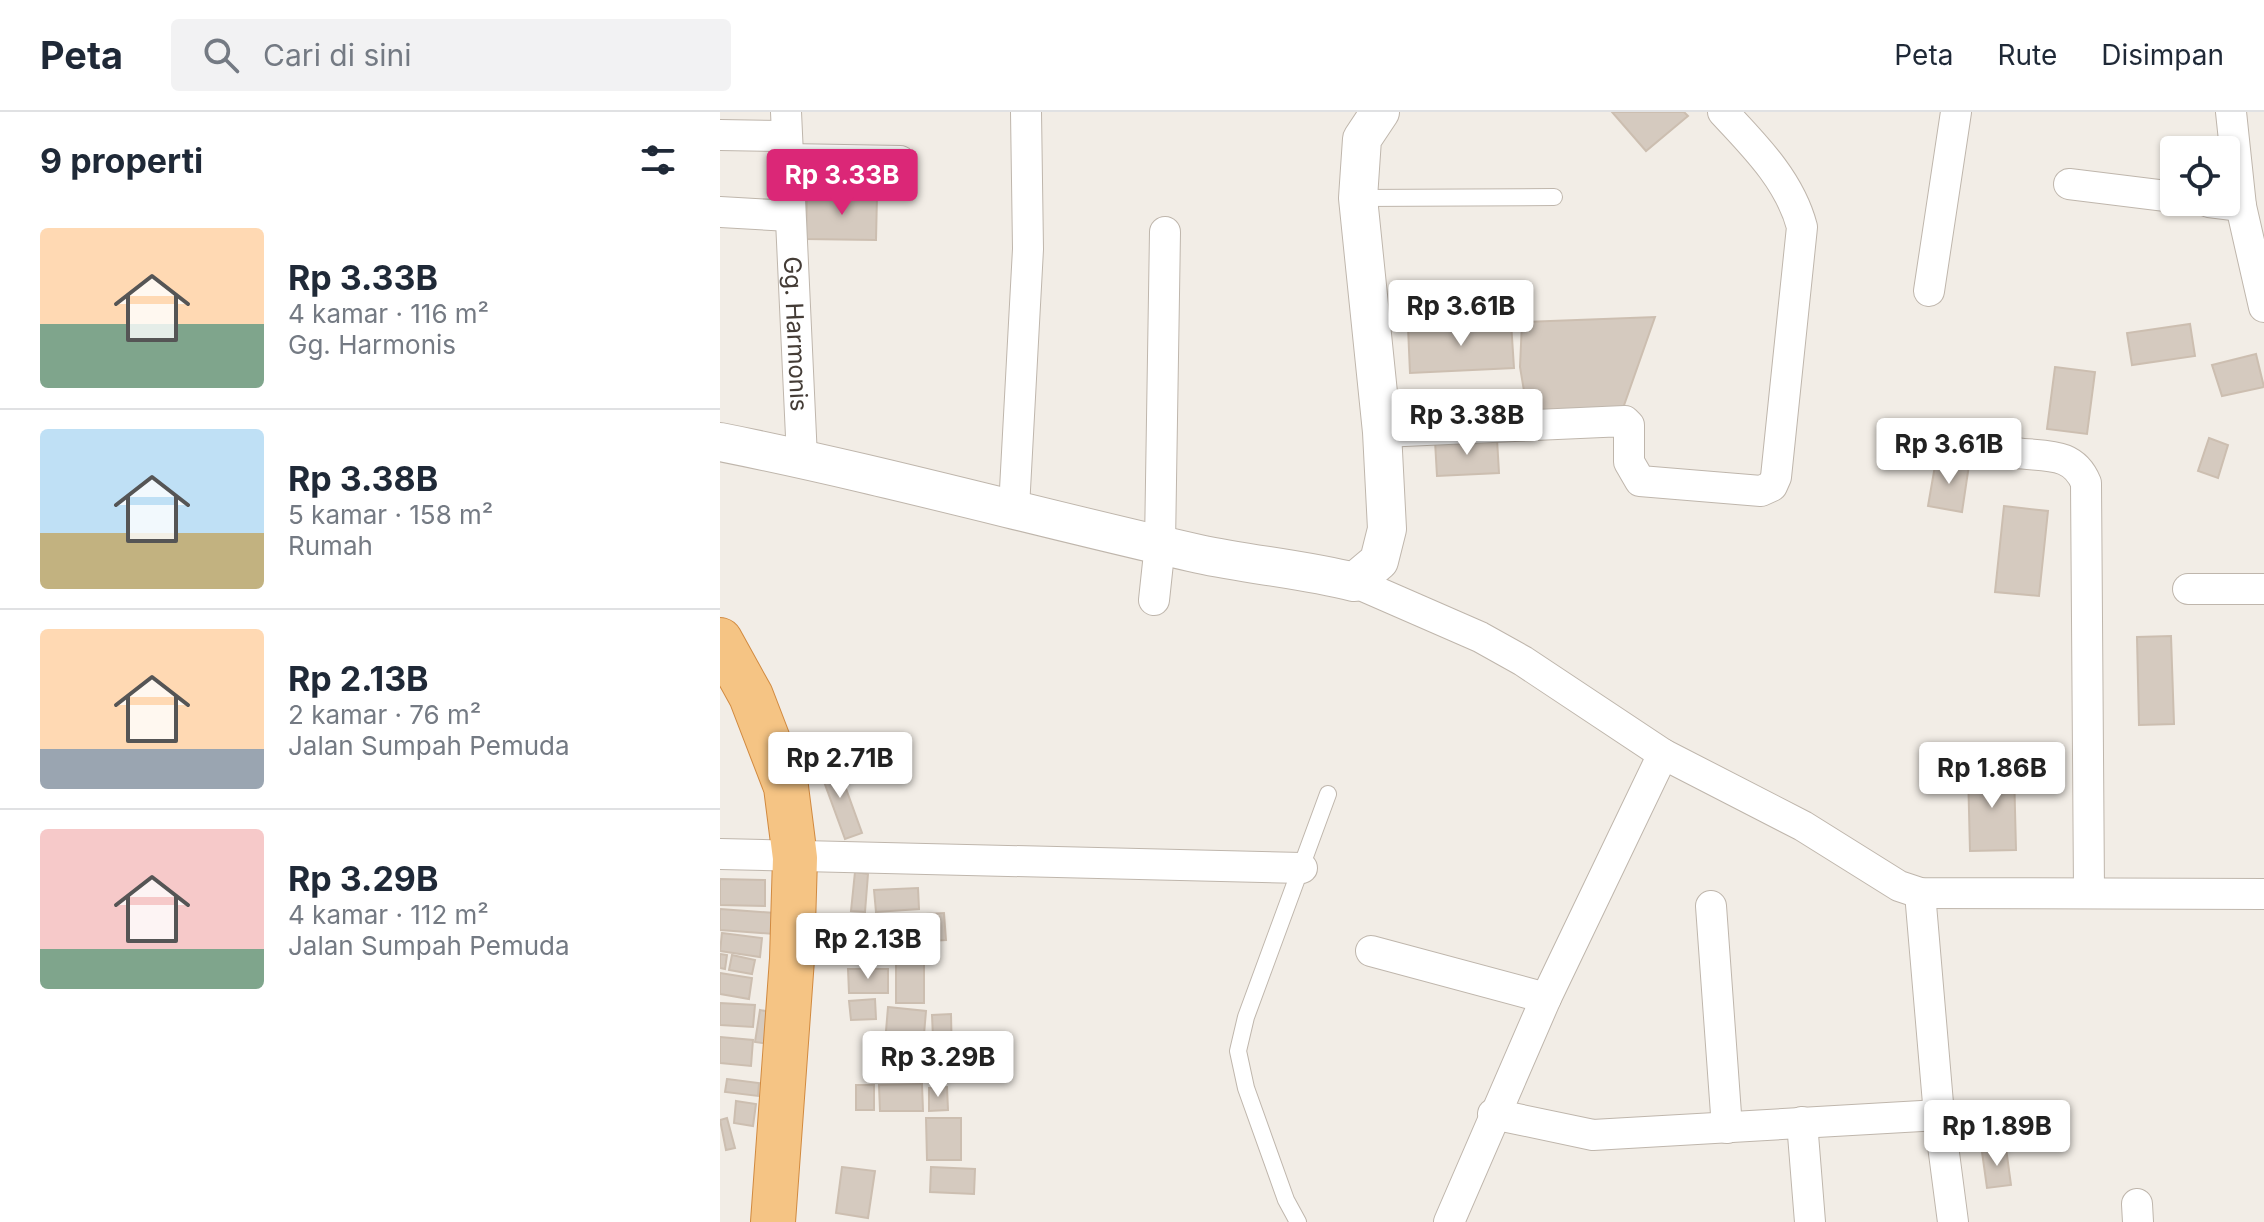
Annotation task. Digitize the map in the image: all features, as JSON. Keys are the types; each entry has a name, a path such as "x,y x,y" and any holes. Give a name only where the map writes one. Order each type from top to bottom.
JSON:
{"highway":[{"path":"720,640 735,696 786,787 795,858 792,959 773,1222"}],"street":[{"path":"1014,508 1028,249 1026,112"},
{"path":"1382,432 1625,421 1629,425 1629,462 1640,481 1761,491 1772,486 1776,477 1802,227 1790,193 1780,178 1723,112"},
{"path":"1929,291 1956,112"},
{"path":"2231,115 2241,206 2264,307"},
{"path":"1354,582 1379,561 1387,529 1382,432 1358,198 1359,152 1372,117"},
{"path":"720,135 787,135 900,161"},
{"name":"Gg. Harmonis","path":"787,135 802,458"},
{"path":"2069,184 2160,195"},
{"path":"720,212 790,216"},
{"path":"1154,600 1160,544 1165,232"},
{"path":"1961,438 2016,453 2059,456 2077,468 2086,483 2089,891"},
{"path":"720,442 802,458 1160,544 1354,582 1480,637 1523,661 1663,754 1803,826 1870,870 1920,893 2089,891 2264,894"},
{"path":"2188,589 2264,589"},
{"path":"1449,1222 1493,1114 1546,998 1663,754"},
{"path":"720,854 1302,868"},
{"path":"1920,893 1939,1115 1953,1222"},
{"path":"1711,906 1727,1128"},
{"path":"1371,951 1546,998"},
{"path":"1493,1114 1593,1135 1939,1115"},
{"path":"1802,1122 1810,1222"}],"lane":[{"path":"1358,198 1554,197"},
{"path":"1298,1222 1281,1186 1246,1088 1238,1051 1246,1017 1328,794"}],"building":[{"path":"1612,112 1684,112 1688,116 1646,151"},
{"path":"807,194 877,195 876,240 806,239"},
{"path":"1655,317 1622,411 1528,415 1520,367 1522,322"},
{"path":"1511,322 1514,368 1410,373 1408,327"},
{"path":"2190,324 2195,356 2132,365 2127,333"},
{"path":"2256,354 2264,387 2222,396 2212,365"},
{"path":"2055,367 2095,372 2087,434 2047,429"},
{"path":"2209,438 2228,445 2218,478 2198,471"},
{"path":"1497,439 1499,473 1437,476 1435,441"},
{"path":"1936,460 1969,465 1962,512 1928,506"},
{"path":"2004,506 2048,511 2039,596 1995,592"},
{"path":"2171,636 2174,724 2139,725 2137,637"},
{"path":"836,761 862,833 845,839 819,768"},
{"path":"2014,770 2016,850 1970,851 1968,771"},
{"path":"855,872 868,874 865,912 851,911"},
{"path":"720,879 765,880 765,906 720,905"},
{"path":"918,888 919,909 876,912 874,890"},
{"path":"720,909 775,913 774,934 720,930"},
{"path":"944,913 946,940 849,945 848,918"},
{"path":"722,933 762,938 760,957 720,951"},
{"path":"720,954 727,955 725,969 720,968"},
{"path":"732,955 755,960 752,974 729,970"},
{"path":"896,959 924,960 924,1003 896,1003"},
{"path":"848,969 888,969 888,993 849,993"},
{"path":"720,973 752,978 749,999 720,994"},
{"path":"875,999 876,1019 851,1020 849,1001"},
{"path":"720,1003 755,1005 753,1027 720,1025"},
{"path":"888,1007 926,1011 922,1058 884,1055"},
{"path":"760,1010 782,1014 776,1045 755,1042"},
{"path":"951,1014 952,1060 934,1060 932,1015"},
{"path":"720,1037 753,1040 751,1066 720,1063"},
{"path":"727,1079 759,1083 758,1096 725,1092"},
{"path":"922,1084 923,1111 880,1111 879,1085"},
{"path":"856,1085 874,1085 874,1110 856,1110"},
{"path":"947,1087 948,1110 929,1111 929,1088"},
{"path":"736,1101 756,1104 753,1126 734,1123"},
{"path":"727,1118 735,1148 726,1150 720,1120"},
{"path":"926,1118 961,1118 961,1160 927,1160"},
{"path":"2006,1148 2011,1185 1987,1188 1982,1152"},
{"path":"842,1167 875,1171 868,1218 836,1213"},
{"path":"931,1167 975,1169 974,1194 930,1192"}]}
